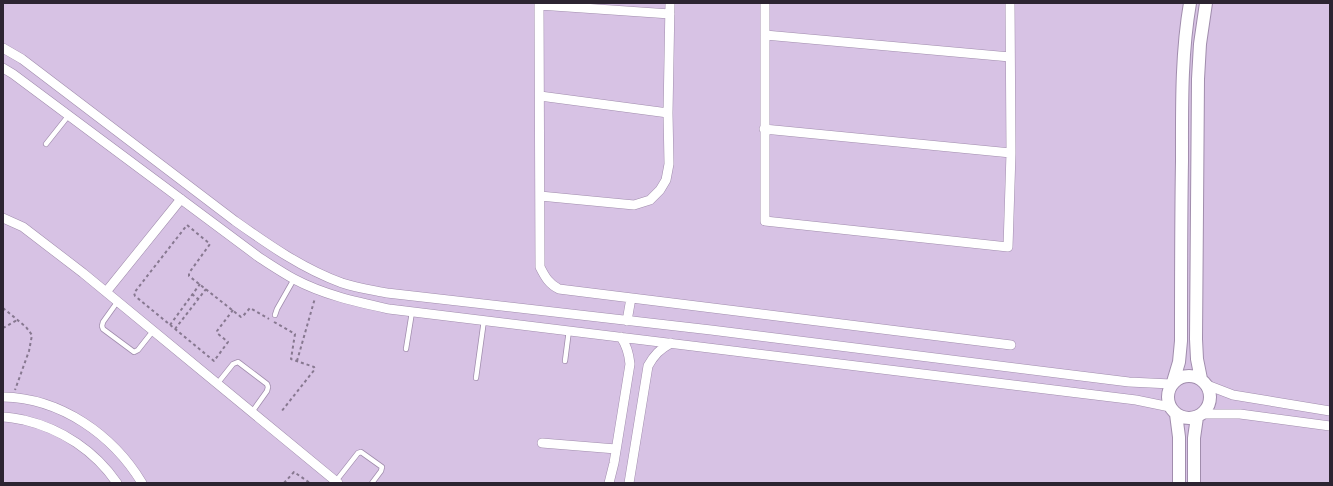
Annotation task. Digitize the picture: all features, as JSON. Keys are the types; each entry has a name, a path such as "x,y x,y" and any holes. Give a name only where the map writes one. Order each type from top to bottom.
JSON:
{"street":[{"path":"540,196 634,205 650,200 660,190 666,180 669,164 668,113 670,3"},
{"path":"765,3 765,221 1008,247 1011,153 1010,3"},
{"path":"1179,483 1179,437 1173,411 1167,396 1179,362 1181,341 1183,64 1190,3"},
{"path":"1194,483 1194,438 1199,416 1206,410 1210,398 1209,391 1204,382 1197,359 1196,339 1198,79 1200,44 1206,3"},
{"path":"670,14 539,4 540,267 553,286 559,289 1011,345"},
{"path":"765,35 1010,57"},
{"path":"3,48 22,59 268,245 300,264 328,277 364,289 1129,382 1172,383 1183,376 1189,375 1233,395 1330,411"},
{"path":"3,68 69,115 260,258 294,279 317,289 364,304 412,312 1136,400 1173,411 1182,417 1190,418 1199,416 1240,414 1330,426"},
{"path":"540,96 668,113"},
{"path":"764,129 1011,153"},
{"path":"127,159 137,146"},
{"path":"106,292 181,199"},
{"path":"3,218 23,227 83,273 337,482"},
{"path":"226,232 235,221"},
{"path":"627,321 631,298"},
{"path":"591,333 593,317"},
{"path":"709,348 711,330"},
{"path":"609,483 630,364 630,354 621,337"},
{"path":"629,483 648,366 662,348 672,343"},
{"path":"3,397 13,397 45,404 76,417 104,436 127,460 142,483"},
{"path":"3,417 38,423 66,435 91,453 117,483"},
{"path":"542,443 616,450"}],"lane":[{"path":"46,144 69,115"},
{"path":"275,315 277,308 294,279"},
{"path":"118,302 103,322 103,329 134,352 138,350 153,330"},
{"path":"406,349 412,312"},
{"path":"476,378 484,320"},
{"path":"565,361 569,330"},
{"path":"217,384 233,364 238,362 268,384 267,391 252,412"},
{"path":"337,482 358,453 361,452 381,466 382,470 372,483"}],"path":[{"path":"233,310 217,331 228,342 214,361 134,294 186,225 210,243 189,273 190,276 242,317 250,308 294,333 295,336 290,358 297,362 314,367 315,369 281,412"},
{"path":"170,325 200,284"},
{"path":"176,329 206,289"},
{"path":"297,362 317,289"},
{"path":"192,294 198,299"},
{"path":"3,308 26,327 32,335 29,351 13,397"},
{"path":"3,328 17,320"},
{"path":"284,483 294,472 310,483"}]}
